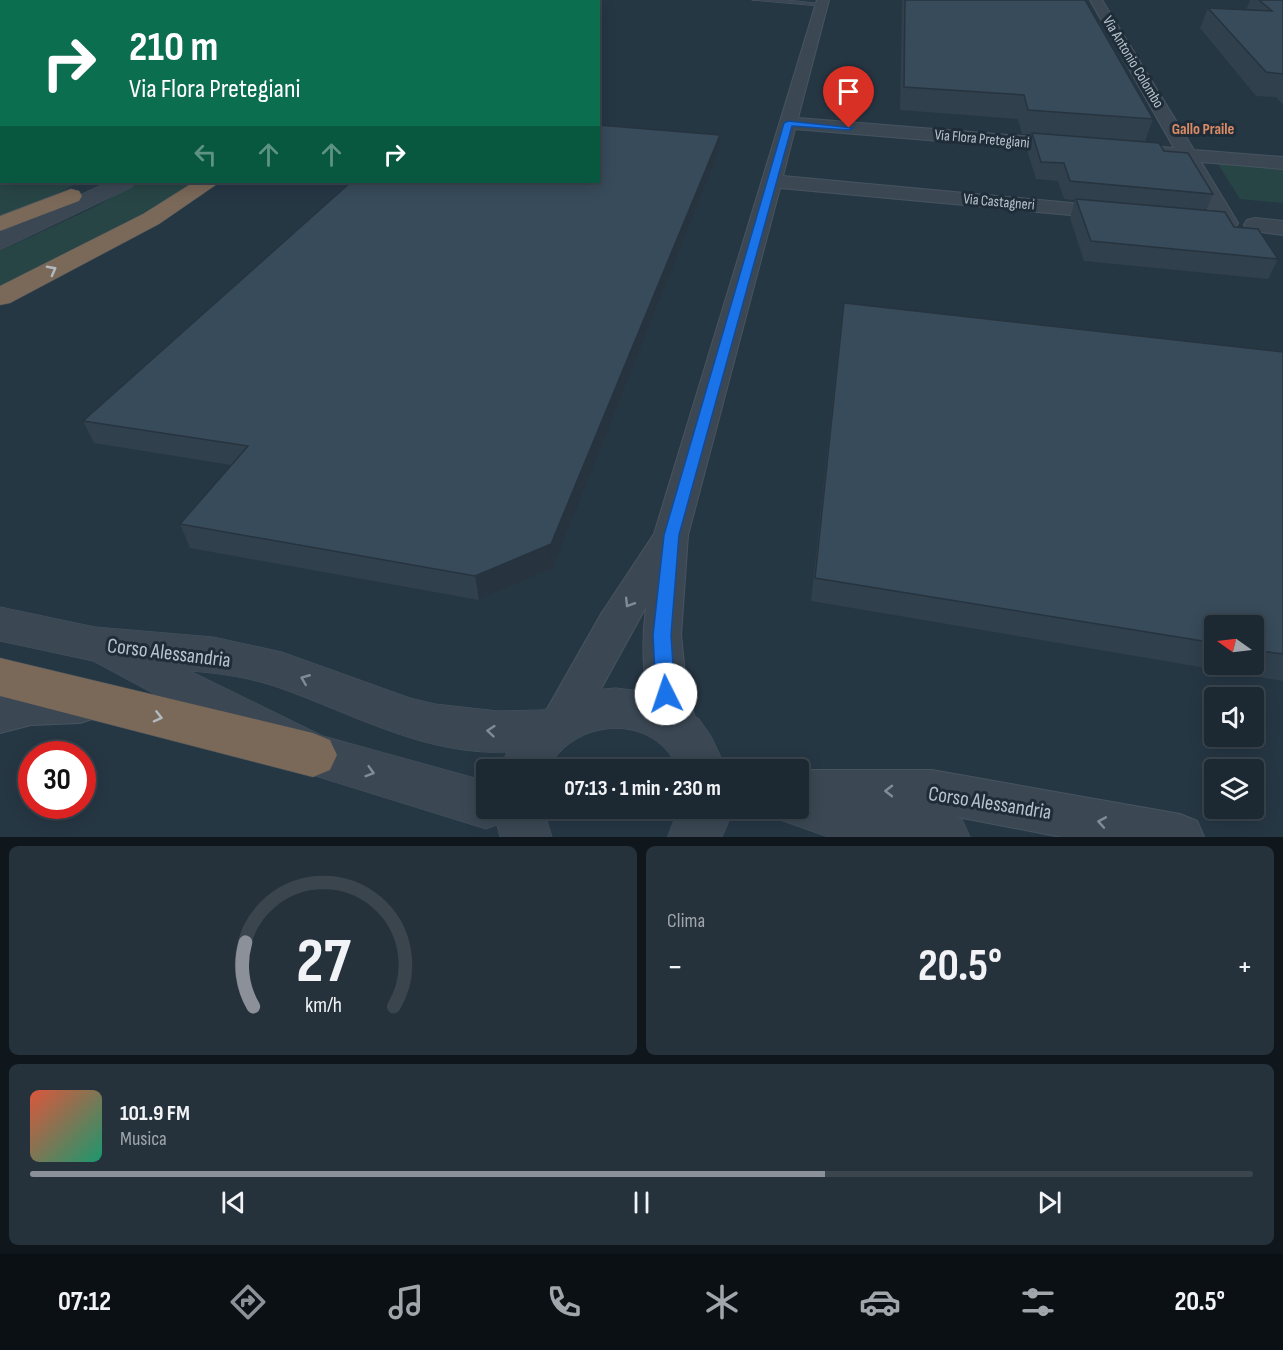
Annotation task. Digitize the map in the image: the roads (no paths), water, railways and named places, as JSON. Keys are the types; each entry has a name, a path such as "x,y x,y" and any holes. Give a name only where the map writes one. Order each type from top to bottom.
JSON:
{"highway":[{"path":"0,297 151,219 207,183"},
{"path":"0,224 70,196"},
{"path":"0,677 313,756"}],"street":[{"name":"Via Antonio Colombo","path":"1096,0 1227,223 1203,221"},
{"path":"679,732 666,694 662,635 672,535 823,2"},
{"name":"Via Flora Pretegiani","path":"788,123 1095,148"},
{"path":"1130,151 1283,163"},
{"name":"Via Castagneri","path":"771,182 1132,214"},
{"path":"0,231 96,183"},
{"path":"0,242 92,200 122,183"},
{"path":"1255,225 1283,228"},
{"path":"555,727 615,625 672,535"},
{"path":"0,624 95,644"},
{"name":"Corso Alessandria","path":"95,644 213,655 282,670 409,718 435,724 498,732 555,727"},
{"name":"Corso Alessandria","path":"95,644 313,756 476,798"},
{"path":"0,715 42,706 113,705"},
{"path":"530,759 535,744 555,727 600,708 623,707 645,712 666,722 679,732 698,759"},
{"name":"Corso Alessandria","path":"809,791 932,791 1180,837"},
{"path":"809,807 828,813 944,837"},
{"path":"694,837 703,819"}],"lane":[{"path":"755,0 823,2"}],"district":[{"name":"Gallo Praile","path":"1203,129"}]}
